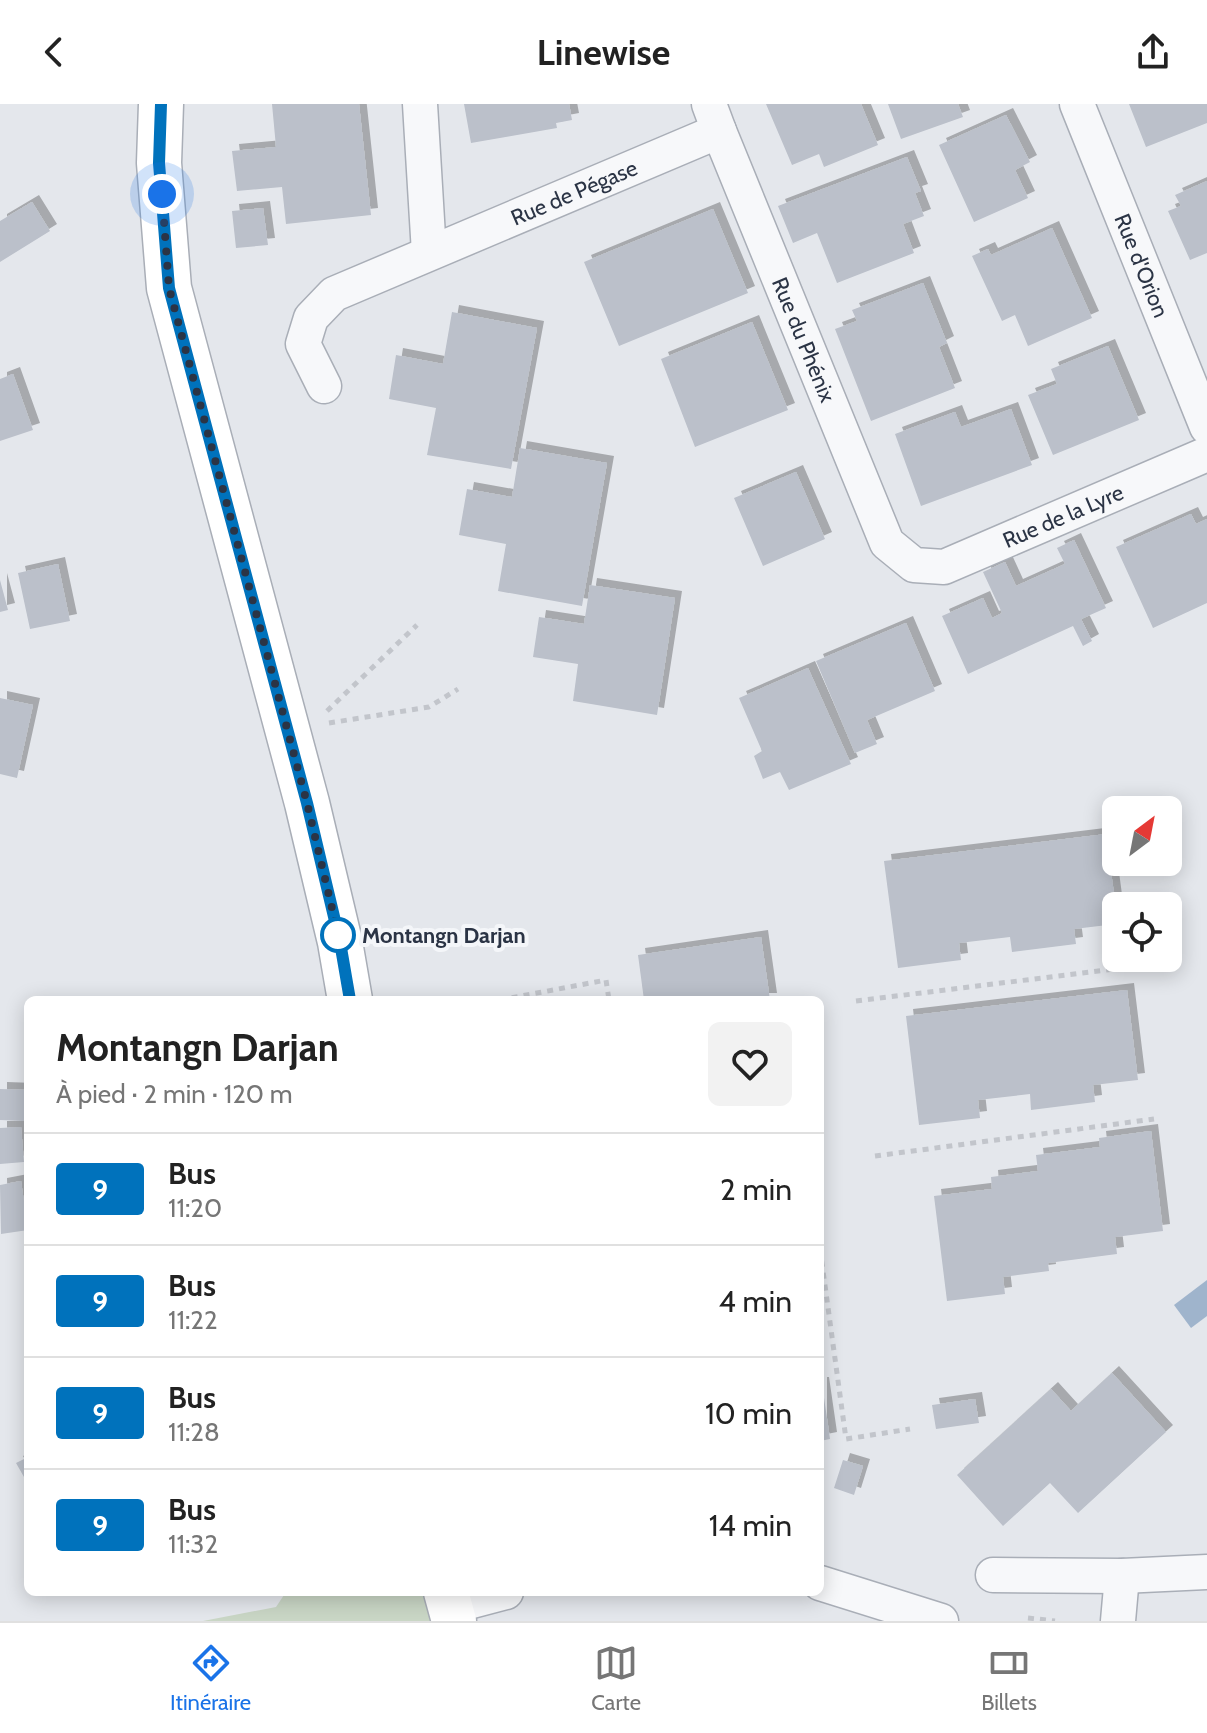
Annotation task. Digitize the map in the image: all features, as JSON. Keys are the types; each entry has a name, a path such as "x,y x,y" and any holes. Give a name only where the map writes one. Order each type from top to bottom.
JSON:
{"street":[{"path":"161,104 159,163 169,288 307,803 340,942 349,996"},
{"path":"420,104 429,253"},
{"name":"Rue d'Orion","path":"1077,104 1207,427"},
{"name":"Rue de Pégase","path":"324,386 303,344 311,318 334,294 429,253 714,118"},
{"name":"Rue du Phénix","path":"714,118 887,543 914,565"},
{"name":"Rue de la Lyre","path":"914,565 944,567 1207,454"},
{"path":"993,1575 1122,1576 1207,1572"},
{"path":"1118,1621 1122,1576"},
{"path":"824,1584 941,1621"},
{"path":"450,1607 491,1596"}],"path":[{"path":"322,715 417,625"},
{"path":"326,723 429,707 458,689"},
{"path":"856,1001 1102,971"},
{"path":"521,996 606,980 608,996"},
{"path":"875,1156 1154,1119"},
{"path":"824,1278 846,1439 910,1429"}],"green space":[{"path":"283,1596 424,1596 430,1621 203,1621 276,1607"}],"water":[{"path":"1207,1280 1207,1316 1191,1328 1174,1305"}],"building":[{"path":"272,104 359,104 371,215 286,224 282,187 237,191 232,151 276,147"},
{"path":"464,104 569,104 572,120 556,123 557,128 471,143"},
{"path":"766,104 861,104 878,145 824,167 819,154 792,165"},
{"path":"888,104 958,104 963,117 901,139"},
{"path":"1129,104 1207,104 1207,123 1146,147"},
{"path":"1006,115 1030,162 1015,170 1028,198 974,222 939,145"},
{"path":"907,157 921,191 915,193 924,216 903,224 914,253 837,283 817,233 793,243 778,206"},
{"path":"1207,181 1207,253 1190,260 1168,211 1181,206 1175,195"},
{"path":"32,202 50,231 0,262 0,221"},
{"path":"263,208 268,245 236,248 232,211"},
{"path":"713,209 748,293 619,346 584,262"},
{"path":"1052,228 1092,318 1028,346 1015,315 1002,321 972,256 988,249 991,255"},
{"path":"923,283 947,343 939,347 955,388 871,421 835,329 857,321 852,310"},
{"path":"452,312 537,328 511,469 427,455 436,408 389,399 396,355 443,364"},
{"path":"752,322 788,410 695,447 661,359"},
{"path":"1108,346 1139,420 1053,455 1028,395 1057,384 1051,369"},
{"path":"13,374 33,430 0,441 0,379"},
{"path":"1011,409 1032,465 921,506 895,434 955,412 961,427"},
{"path":"520,448 607,463 582,606 498,591 506,544 459,535 467,489 512,497"},
{"path":"796,472 825,539 763,566 734,498"},
{"path":"1191,514 1196,524 1207,519 1207,603 1153,628 1116,547"},
{"path":"1074,540 1106,608 1081,619 1092,641 1083,646 1073,626 968,674 942,616 983,598 992,618 1002,613 983,572 1005,562 1016,586 1065,564 1057,548"},
{"path":"58,564 70,621 30,629 18,573"},
{"path":"0,580 8,610 0,612"},
{"path":"590,585 675,598 657,715 573,701 578,664 533,657 539,617 584,624"},
{"path":"906,623 935,691 867,720 877,744 855,753 816,661"},
{"path":"808,668 851,764 789,790 780,772 763,779 754,756 762,751 739,698"},
{"path":"0,698 33,705 17,778 0,774"},
{"path":"1102,834 1102,876 1112,876 1114,892 1102,892 1102,926 1074,929 1076,944 1012,952 1010,937 959,943 961,960 898,968 884,861"},
{"path":"761,937 769,996 643,996 638,955"},
{"path":"1127,990 1138,1080 1093,1085 1095,1102 1031,1110 1030,1094 978,1100 980,1118 919,1125 906,1016"},
{"path":"0,1089 24,1090 24,1121 0,1120"},
{"path":"21,1127 24,1162 0,1164 0,1128"},
{"path":"1151,1131 1163,1231 1115,1237 1117,1254 1048,1263 1049,1271 1003,1277 1005,1294 947,1301 934,1196 992,1189 991,1177 1038,1171 1036,1155 1100,1147 1099,1138"},
{"path":"21,1181 24,1231 1,1234 0,1185"},
{"path":"1112,1373 1166,1432 1078,1513 1050,1483 1003,1526 957,1475 1051,1389 1071,1411"},
{"path":"824,1398 830,1439 824,1440"},
{"path":"975,1399 979,1423 936,1429 932,1405"},
{"path":"24,1459 24,1477 16,1463"},
{"path":"843,1460 863,1466 854,1495 834,1488"}],"bus line":[{"name":"9","path":"161,104 159,163 169,288 307,803 340,942 349,996"}],"place":[{"name":"Montangn Darjan","path":"338,935"}],"route":[{"path":"162,194 169,288 307,803 340,942 338,935"}]}
